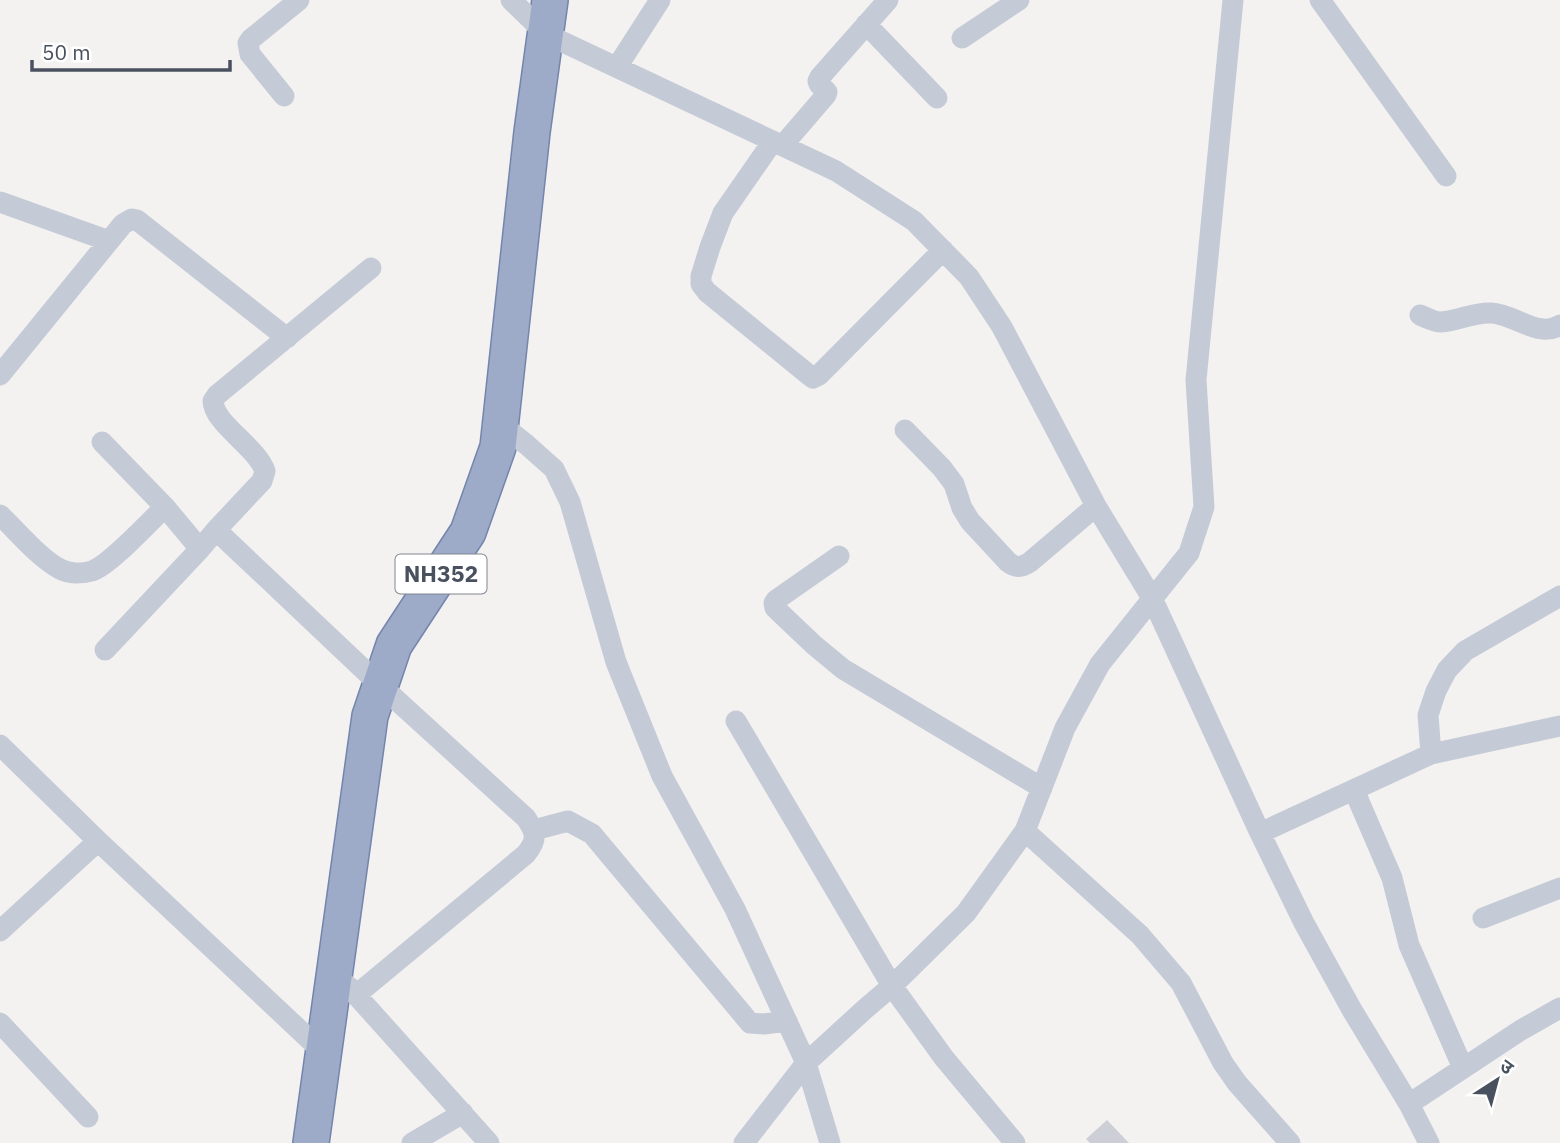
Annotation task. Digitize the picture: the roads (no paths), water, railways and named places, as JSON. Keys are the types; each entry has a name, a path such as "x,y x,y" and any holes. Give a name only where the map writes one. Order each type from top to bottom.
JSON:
{"highway":[{"name":"NH352","path":"311,1143 324,1053 345,983 370,716 394,645 468,533 498,447 532,132 548,17"}],"street":[{"path":"284,96 250,54 248,43 299,0"},
{"path":"511,0 548,17 617,67 836,171 914,221 968,277 1002,327 1096,506 1152,597 1304,923 1429,1143"},
{"path":"617,67 660,0"},
{"path":"888,0 818,80 827,95 778,143 723,214 710,247 701,284 707,292 813,378 943,250"},
{"path":"962,38 1019,0"},
{"path":"744,1143 806,1063 892,986 965,913 1025,831 1065,728 1100,664 1189,553 1204,508 1196,380 1233,0"},
{"path":"1320,0 1446,176"},
{"path":"866,24 937,98"},
{"path":"0,202 109,241"},
{"path":"0,375 109,241 132,219 138,220 287,338"},
{"path":"105,650 262,481 265,471 257,456 216,413 213,401 371,268"},
{"path":"1420,314 1440,322 1492,313 1510,316 1546,331 1560,325"},
{"path":"501,424 554,469 570,502 616,662 662,776 735,909 787,1021 806,1063 830,1143"},
{"path":"905,430 954,484 962,508 970,521 1015,567 1030,562 1096,506"},
{"path":"102,443 165,507 200,549"},
{"path":"0,514 47,560 62,570 78,573 105,564 165,507"},
{"path":"216,530 526,818 534,830 534,844 526,854 345,983 489,1143"},
{"path":"839,556 776,600 775,608 843,669 1042,788"},
{"path":"1431,754 1428,715 1447,670 1465,651 1560,596"},
{"path":"736,721 892,986 944,1058 1015,1143"},
{"path":"1260,833 1431,754 1560,726"},
{"path":"0,745 324,1053"},
{"path":"1354,790 1392,878 1409,945 1464,1068"},
{"path":"534,830 568,821 592,834 750,1023 787,1021"},
{"path":"1025,831 1140,935 1181,983 1223,1063 1237,1083 1290,1143"},
{"path":"3,923 98,841"},
{"path":"1483,918 1560,888"},
{"path":"1409,1104 1521,1030 1560,1008"},
{"path":"0,1023 88,1117"},
{"path":"412,1143 463,1114"}]}
